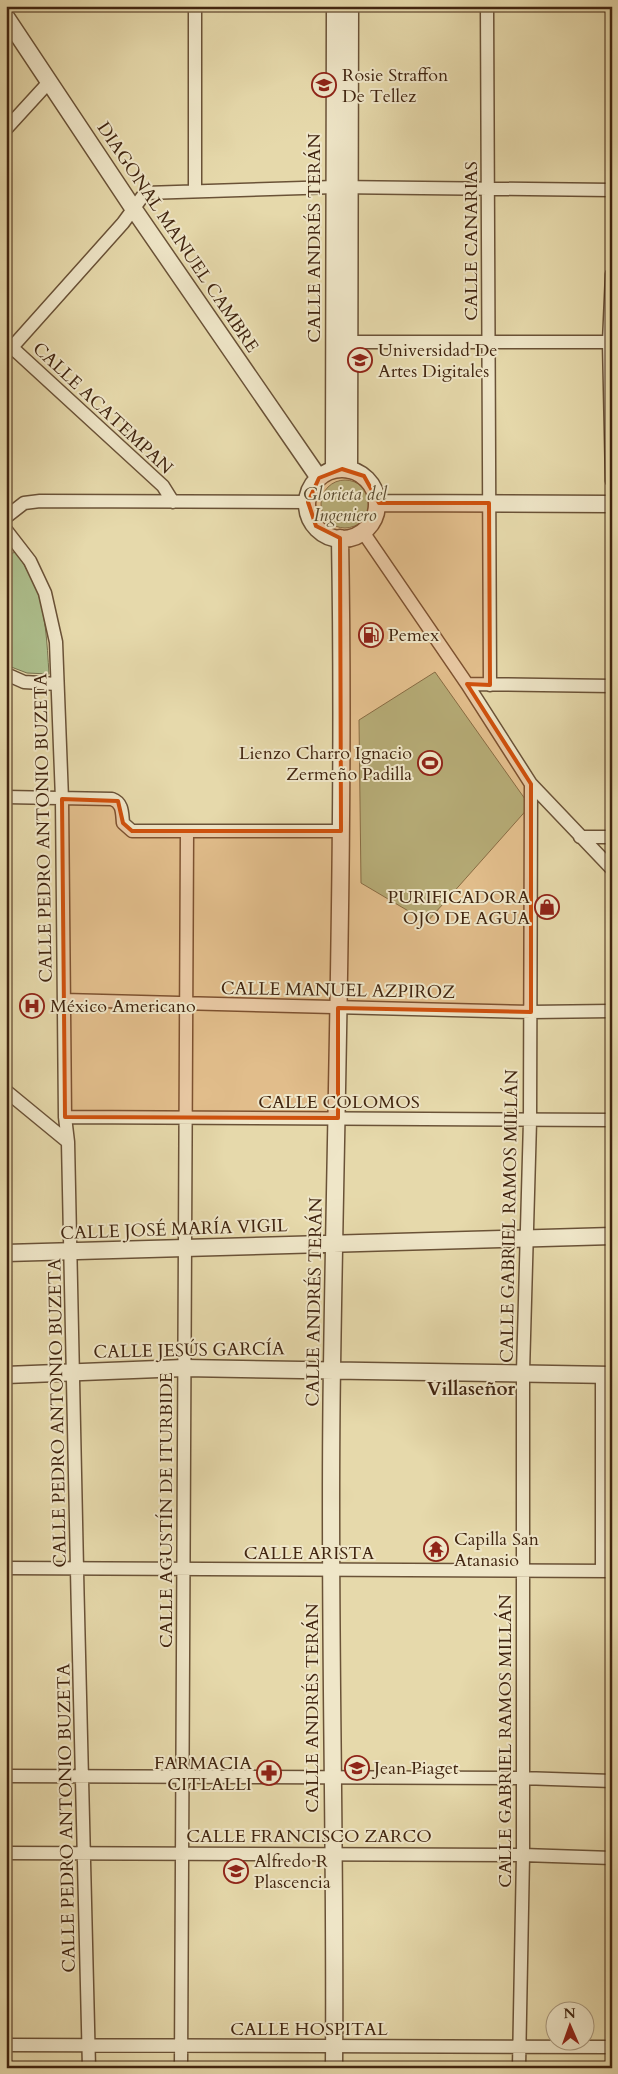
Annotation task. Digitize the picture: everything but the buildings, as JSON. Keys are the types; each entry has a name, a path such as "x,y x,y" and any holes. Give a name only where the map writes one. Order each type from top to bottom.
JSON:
{"street":[{"path":"196,6 196,191"},
{"name":"CALLE ANDRÉS TERÁN","path":"335,6 342,187 342,470"},
{"name":"CALLE ANDRÉS TERÁN","path":"342,187 350,6"},
{"name":"CALLE CANARIAS","path":"487,6 490,685"},
{"name":"DIAGONAL MANUEL CAMBRE","path":"6,17 133,208 319,478"},
{"path":"6,129 49,82"},
{"path":"8,347 123,223 145,193 342,187 612,190"},
{"path":"612,274 610,342 612,481"},
{"path":"342,342 610,342"},
{"name":"CALLE ACATEMPAN","path":"8,347 163,486 173,502"},
{"path":"342,470 364,476 370,482 377,503 373,519 362,532 348,538 340,538 322,532 311,518 308,502 311,488 319,478 342,470"},
{"path":"6,517 16,507 30,502 308,502"},
{"path":"377,503 612,504"},
{"name":"CALLE PEDRO ANTONIO BUZETA","path":"6,530 30,561 45,593 54,626 62,799 65,1117 68,1142 89,2068"},
{"path":"362,532 467,684 531,784 580,838 612,869"},
{"name":"CALLE ANDRÉS TERÁN","path":"334,2068 331,1571 332,1369 338,1118 341,831 340,538"},
{"path":"6,674 24,682 57,684"},
{"path":"467,684 612,686"},
{"name":"CALLE GABRIEL RAMOS MILLÁN","path":"519,2068 522,1854 523,1372 530,1121 531,784"},
{"path":"6,797 112,799 118,801 123,823 132,831 341,831"},
{"name":"CALLE AGUSTÍN DE ITURBIDE","path":"181,2068 187,832"},
{"path":"580,838 612,837"},
{"name":"CALLE MANUEL AZPIROZ","path":"64,1000 531,1012 612,1011"},
{"path":"6,1091 68,1142"},
{"name":"CALLE COLOMOS","path":"65,1117 612,1120"},
{"name":"CALLE JOSÉ MARÍA VIGIL","path":"6,1253 526,1240 612,1236"},
{"name":"CALLE JESÚS GARCÍA","path":"6,1376 184,1368 523,1372 607,1375"},
{"path":"607,1375 607,1571"},
{"name":"CALLE ARISTA","path":"6,1568 184,1571 607,1571"},
{"path":"6,1776 182,1776 333,1779 521,1778 612,1781"},
{"name":"CALLE FRANCISCO ZARCO","path":"6,1854 182,1852 522,1854 612,1858"},
{"name":"CALLE HOSPITAL","path":"6,2045 612,2047"}],"highlighted area":[{"path":"342,469 364,476 379,503 489,503 490,685 467,684 531,784 531,1012 338,1008 338,1118 65,1117 62,799 118,801 123,823 132,831 341,831 340,538 316,526 308,502 319,478"}],"green space":[{"name":"Glorieta del Ingeniero","path":"340,480 350,480 362,487 369,499 369,509 362,521 350,528 340,528 332,524 325,517 321,509 321,499 325,491 332,484"},
{"path":"16,552 34,582 41,604 49,674 27,673 6,665 6,555"},
{"name":"Lienzo Charro Ignacio Zermeño Padilla","path":"435,672 530,806 427,922 361,883 359,720"}],"place":[{"name":"Rosie Straffon De Tellez","path":"324,85"},
{"name":"Universidad De Artes Digitales","path":"360,360"},
{"name":"Pemex","path":"371,635"},
{"name":"Lienzo Charro Ignacio Zermeño Padilla","path":"430,763"},
{"name":"PURIFICADORA OJO DE AGUA","path":"547,907"},
{"name":"México Americano","path":"32,1006"},
{"name":"Capilla San Atanasio","path":"436,1549"},
{"name":"Jean Piaget","path":"357,1768"},
{"name":"FARMACIA CITLALLI","path":"269,1773"},
{"name":"Alfredo R Plascencia","path":"236,1871"}],"district":[{"name":"Villaseñor","path":"471,1388"}]}
